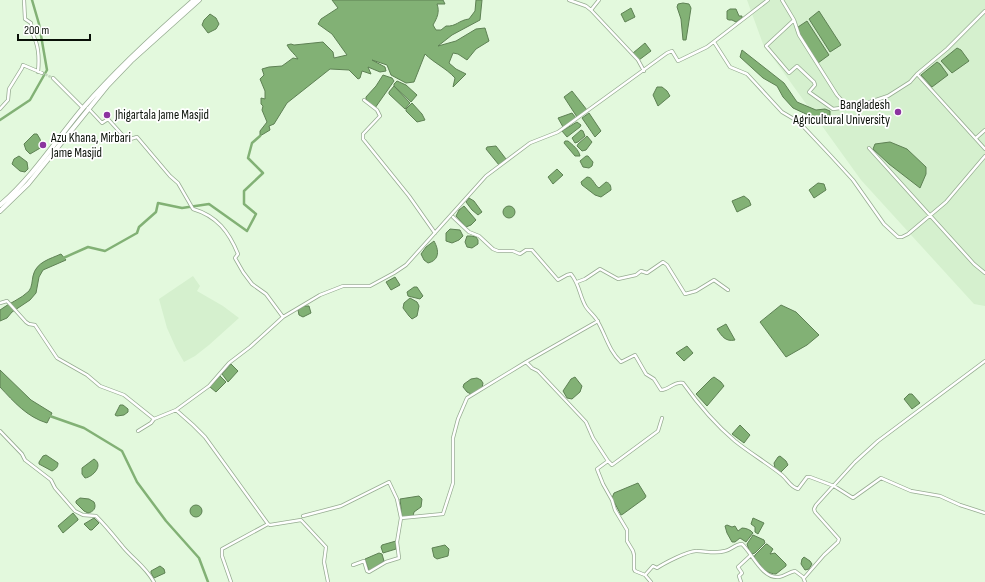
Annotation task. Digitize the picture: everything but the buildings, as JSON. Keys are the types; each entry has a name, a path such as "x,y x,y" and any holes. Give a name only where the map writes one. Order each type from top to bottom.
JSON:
{"highway":[{"path":"0,205 34,169 115,72 194,0"},
{"path":"0,211 28,184 85,108 131,61 199,0"}],"street":[{"path":"24,0 25,19 31,23 33,37 36,42 39,59 38,72"},
{"path":"569,0 586,6 591,10 638,60 644,71"},
{"path":"591,10 599,0"},
{"path":"138,431 151,423 154,418 176,410 209,386 229,363 250,347 283,317 320,295 343,286 370,286 406,265 486,176 530,143 558,132 667,53 672,51 678,61 707,47 768,0"},
{"path":"782,0 794,20 799,35 828,82 848,107"},
{"path":"794,20 766,46 789,73 797,66 814,82 815,85 809,92 834,109 867,103 888,96 910,82 917,74 947,49 985,11"},
{"path":"714,42 730,67 747,74 782,112 798,122 822,146 853,180 884,224 898,237 908,234 946,202 985,156"},
{"path":"0,109 8,100 9,89 23,65 42,74"},
{"path":"917,74 985,149"},
{"path":"53,78 102,122 108,119 128,140 136,137 178,183 193,209 204,212 214,219 231,238 238,254 235,258 243,272 252,284 266,294 283,317"},
{"path":"364,100 377,110 380,116 363,134 363,139 409,196 435,233"},
{"path":"976,138 985,130"},
{"path":"870,148 974,264 985,272"},
{"path":"453,217 469,232 479,236 493,249 498,251 513,251 520,254 526,250 532,250 558,280 569,274 577,282 587,308 598,321 610,348 621,362 635,355 646,374 654,379 661,390 664,390 679,382 683,383 695,400 720,428 783,476 793,488 798,489 807,477 810,477 834,486 853,498 881,478 911,491 940,496 960,505 985,513"},
{"path":"577,282 585,280 600,269 618,279 636,275 641,271 647,274 663,262 667,265 685,294 696,291 714,280 728,290"},
{"path":"0,303 7,301 9,302 26,322 35,325 57,358 87,376 100,386 124,395 154,418"},
{"path":"401,518 443,514 453,483 454,438 458,419 467,398 598,321"},
{"path":"804,578 824,554 839,541 839,537 820,519 814,509 816,505 855,462 878,441 985,361"},
{"path":"526,362 538,371 586,422 593,438 612,465 652,437 658,431 662,418"},
{"path":"176,410 199,431 268,524"},
{"path":"0,431 26,460 51,480 55,488 75,511 82,516 95,515 103,522 123,547 146,569 154,582"},
{"path":"608,461 597,470 612,500 615,510 627,530 627,541 634,555 634,569 635,571 645,575 651,582"},
{"path":"303,516 341,506 389,482 397,499 401,518 397,542 398,558 386,562 369,572 367,571 364,561 353,565"},
{"path":"231,582 222,556 222,549 268,524 270,525 301,520 326,547 324,562 328,582"},
{"path":"645,575 653,566 657,568 679,556 694,551 708,553 726,551 742,544 747,548 760,568 771,575 780,576 794,571 804,578 805,582"},
{"path":"741,582 739,576 742,573 738,567 751,555"}],"shaded area":[{"path":"332,0 443,0 445,4 437,4 438,15 433,25 436,30 441,30 446,26 469,19 475,11 476,0 482,0 480,20 452,35 438,46 456,41 476,29 485,28 489,41 476,49 467,60 458,54 453,53 449,63 456,69 466,74 453,87 455,78 425,54 414,82 406,83 391,75 387,65 372,60 385,67 386,71 380,72 368,67 371,74 362,71 360,78 358,79 349,70 330,69 287,103 274,124 269,126 270,130 260,136 260,131 267,122 262,110 263,106 261,104 261,98 265,99 265,91 260,79 264,75 262,69 282,66 293,58 298,59 287,45 323,42 333,52 334,58 347,55 332,34 318,24 321,19 338,8"},
{"name":"Bangladesh Agricultural University","path":"747,0 985,0 985,306 974,304 861,180 763,44"},
{"path":"678,4 689,4 691,8 686,40 683,40 681,19 677,7"},
{"path":"631,8 635,17 625,22 621,14"},
{"path":"730,9 736,9 739,16 742,16 742,18 736,22 727,19 727,11"},
{"path":"819,11 841,45 830,52 809,19"},
{"path":"210,14 216,18 219,24 216,29 208,33 202,25 204,20"},
{"path":"807,21 829,55 818,63 800,34 798,27"},
{"path":"645,43 651,51 639,60 633,53"},
{"path":"957,48 961,50 969,61 952,73 941,61"},
{"path":"742,50 784,83 797,102 816,110 825,109 830,111 830,123 793,108 783,97 777,86 763,78 740,57"},
{"path":"937,62 948,75 932,87 921,75"},
{"path":"383,75 392,78 394,81 375,108 366,99 366,97"},
{"path":"397,81 406,85 417,95 411,102 394,86"},
{"path":"394,86 410,103 405,109 389,94"},
{"path":"657,87 662,87 670,96 658,106 653,95"},
{"path":"572,91 587,110 577,117 564,97"},
{"path":"412,103 422,114 425,120 417,122 406,111"},
{"path":"572,113 576,118 563,127 558,118"},
{"path":"589,113 601,131 595,137 582,118"},
{"path":"577,122 581,125 580,127 567,137 562,131"},
{"path":"581,130 585,136 575,143 572,138"},
{"path":"34,134 37,134 42,147 30,154 26,150 24,144"},
{"path":"587,136 592,142 586,150 582,151 577,146"},
{"path":"565,141 568,141 574,146 580,156 575,156 564,143"},
{"path":"890,142 907,149 926,167 926,174 920,188 889,164 873,149 875,144"},
{"path":"496,146 506,159 499,165 486,149 487,147"},
{"path":"19,156 27,162 28,169 25,172 20,171 12,164 14,159"},
{"path":"588,156 593,162 592,166 589,168 583,167 580,161"},
{"path":"557,169 563,175 553,184 548,177"},
{"path":"587,177 591,178 599,188 607,182 611,187 611,190 601,197 595,195 582,185 581,182"},
{"path":"818,183 824,184 826,190 814,198 809,190"},
{"path":"744,196 749,200 751,205 737,212 732,201"},
{"path":"469,198 474,201 482,212 478,215 466,202"},
{"path":"464,206 476,220 471,225 466,227 456,216 459,210"},
{"path":"511,206 514,207 514,217 507,218 504,217 503,210 504,207"},
{"path":"450,229 460,230 463,236 459,240 452,243 446,241 446,233"},
{"path":"467,236 476,237 478,244 472,248 467,247 465,242"},
{"path":"434,241 437,248 437,254 435,260 428,263 424,260 421,254 426,247"},
{"path":"61,254 66,260 43,270 39,277 36,293 30,300 12,312 7,318 0,321 0,310 29,291 37,267 40,264"},
{"path":"193,276 200,286 197,291 223,306 239,318 209,345 195,356 184,362 167,328 159,299"},
{"path":"395,277 400,285 391,290 386,282"},
{"path":"414,287 417,287 423,296 420,299 408,296 407,292"},
{"path":"410,298 417,302 419,306 417,316 412,319 403,308 404,303"},
{"path":"781,305 796,312 819,335 807,345 786,357 760,322"},
{"path":"304,306 309,306 311,313 303,317 299,315 298,310"},
{"path":"726,324 735,340 726,339 717,329"},
{"path":"687,346 693,353 684,361 676,353"},
{"path":"231,364 238,371 228,382 222,374"},
{"path":"0,370 31,400 52,413 47,423 27,413 0,387"},
{"path":"220,376 226,382 216,392 210,387"},
{"path":"575,377 582,386 580,392 572,399 567,398 563,391 571,379"},
{"path":"714,377 724,386 707,406 696,394"},
{"path":"477,378 483,383 482,388 471,394 467,392 463,387 464,384 471,379"},
{"path":"909,394 912,394 920,403 912,409 904,399"},
{"path":"120,405 123,405 128,409 128,412 124,415 117,416 115,415"},
{"path":"740,425 750,435 744,443 732,434"},
{"path":"46,455 58,463 58,466 52,471 39,464 43,456"},
{"path":"780,456 788,465 781,472 775,468 774,463"},
{"path":"94,459 97,461 98,467 94,473 85,478 82,474 82,468"},
{"path":"638,483 646,496 645,498 621,515 612,498 614,493"},
{"path":"419,496 422,499 421,507 414,512 413,516 402,517 400,499"},
{"path":"80,498 89,499 94,502 95,508 93,511 88,513 76,503 76,501"},
{"path":"194,505 198,505 202,511 198,517 194,517 190,513 190,509"},
{"path":"73,513 78,520 63,533 58,526"},
{"path":"94,518 99,523 92,530 90,530 84,524"},
{"path":"753,518 764,523 758,534 755,532 755,527 751,524"},
{"path":"727,525 732,527 735,526 738,531 744,528 753,533 746,542 740,538 735,542 732,542 727,533 725,526"},
{"path":"753,535 764,540 765,543 752,554 747,544"},
{"path":"396,541 396,549 383,553 381,547 382,545"},
{"path":"766,544 773,549 770,554 775,553 786,564 786,566 776,574 764,570 754,558"},
{"path":"445,545 449,549 448,556 437,559 434,557 432,548"},
{"path":"379,553 382,554 384,561 369,571 365,559"},
{"path":"804,557 812,564 809,569 805,570 801,564"},
{"path":"160,566 164,569 165,573 154,578 151,571"}],"waterway":[{"path":"0,120 30,100 47,70 39,24 32,0"},
{"path":"61,259 88,247 105,251 137,233 139,227 156,212 158,203 182,208 209,204 247,231 256,214 244,204 244,191 263,173 248,158 252,143 260,136"},
{"path":"47,415 84,428 122,451 137,482 166,521 199,558 208,582"}],"tunnel":[{"path":"42,73 53,78"}],"place":[{"name":"Bangladesh Agricultural University","path":"898,112"},
{"name":"Jhigartala Jame Masjid","path":"107,115"},
{"name":"Azu Khana, Mirbari Jame Masjid","path":"43,145"}]}
